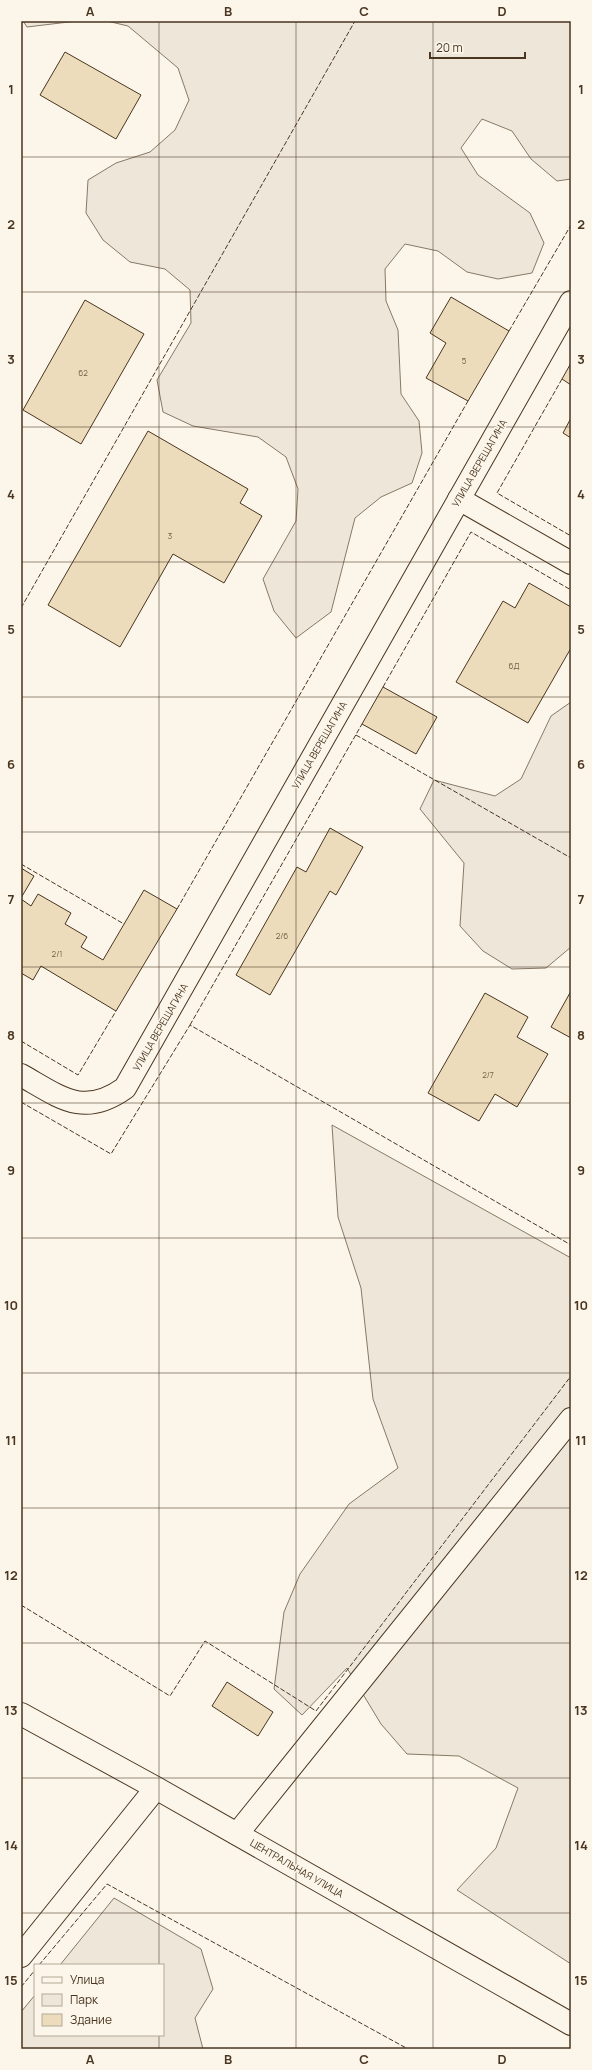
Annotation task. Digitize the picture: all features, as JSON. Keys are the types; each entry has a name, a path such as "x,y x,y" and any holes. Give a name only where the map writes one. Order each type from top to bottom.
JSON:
{"street":[{"name":"УЛИЦА ВЕРЕЩАГИНА","path":"21,1074 62,1098 79,1103 95,1104 111,1098 124,1088 571,302"},
{"path":"459,499 571,563"},
{"path":"237,1834 571,1420"},
{"name":"ЦЕНТРАЛЬНАЯ УЛИЦА","path":"21,1714 156,1788 571,2024"},
{"path":"21,1956 156,1788"}],"green space":[{"path":"23,21 77,21 27,27"},
{"path":"107,21 571,21 571,179 557,181 531,159 512,131 482,119 461,148 478,175 530,213 544,243 532,273 498,279 467,272 438,251 405,244 385,269 386,301 398,330 401,394 419,421 422,453 412,483 381,497 355,518 331,612 296,638 274,611 263,579 296,521 298,489 286,457 258,437 193,426 163,412 157,380 191,323 190,290 165,269 130,262 103,240 86,213 88,180 116,163 150,152 175,130 189,100 178,68 128,26"},
{"path":"571,702 571,947 546,968 512,969 483,951 460,926 464,863 420,809 434,780 495,796 521,779 551,716"},
{"path":"332,1125 571,1258 571,1964 457,1890 496,1848 518,1788 459,1756 407,1754 381,1724 347,1668 302,1715 274,1689 284,1612 300,1574 349,1504 398,1468 373,1399 361,1288 338,1217"},
{"path":"114,1898 201,1949 213,1989 195,2018 203,2049 21,2049 21,2012 34,1996 34,2036 164,2036 164,1964 61,1964"}],"building":[{"path":"65,52 141,95 116,139 40,95"},
{"path":"451,297 509,331 468,401 426,378 446,343 430,333"},
{"path":"85,300 144,334 81,444 23,410"},
{"path":"571,363 571,385 562,379"},
{"path":"571,418 571,438 563,433"},
{"path":"148,431 248,489 240,503 262,516 224,583 173,554 120,647 48,605"},
{"path":"529,583 571,607 571,648 528,723 456,682 503,601 515,608"},
{"path":"383,687 437,717 416,754 362,724"},
{"path":"330,828 363,847 336,895 330,891 270,995 236,975 297,867 306,872"},
{"path":"21,868 34,876 21,898"},
{"path":"144,890 177,909 116,1011 41,966 33,980 21,973 21,899 31,906 38,894 71,913 65,924 87,937 81,947 103,960"},
{"path":"571,991 571,1038 551,1027"},
{"path":"485,993 528,1017 517,1037 548,1054 517,1107 495,1094 479,1121 428,1093"},
{"path":"227,1682 273,1712 258,1736 212,1706"}],"fence":[{"path":"21,608 355,21"},
{"path":"509,331 571,225"},
{"path":"562,379 497,493 571,536"},
{"path":"177,909 468,401"},
{"path":"383,687 471,532 571,590"},
{"path":"190,1025 362,724"},
{"path":"356,735 571,858"},
{"path":"21,864 124,924"},
{"path":"21,1041 78,1075 116,1011"},
{"path":"21,1102 111,1154 190,1025 571,1245"},
{"path":"21,1605 170,1696 205,1641 316,1711 571,1376"},
{"path":"40,1964 107,1884 408,2049"},
{"path":"21,1987 34,1971"}]}
